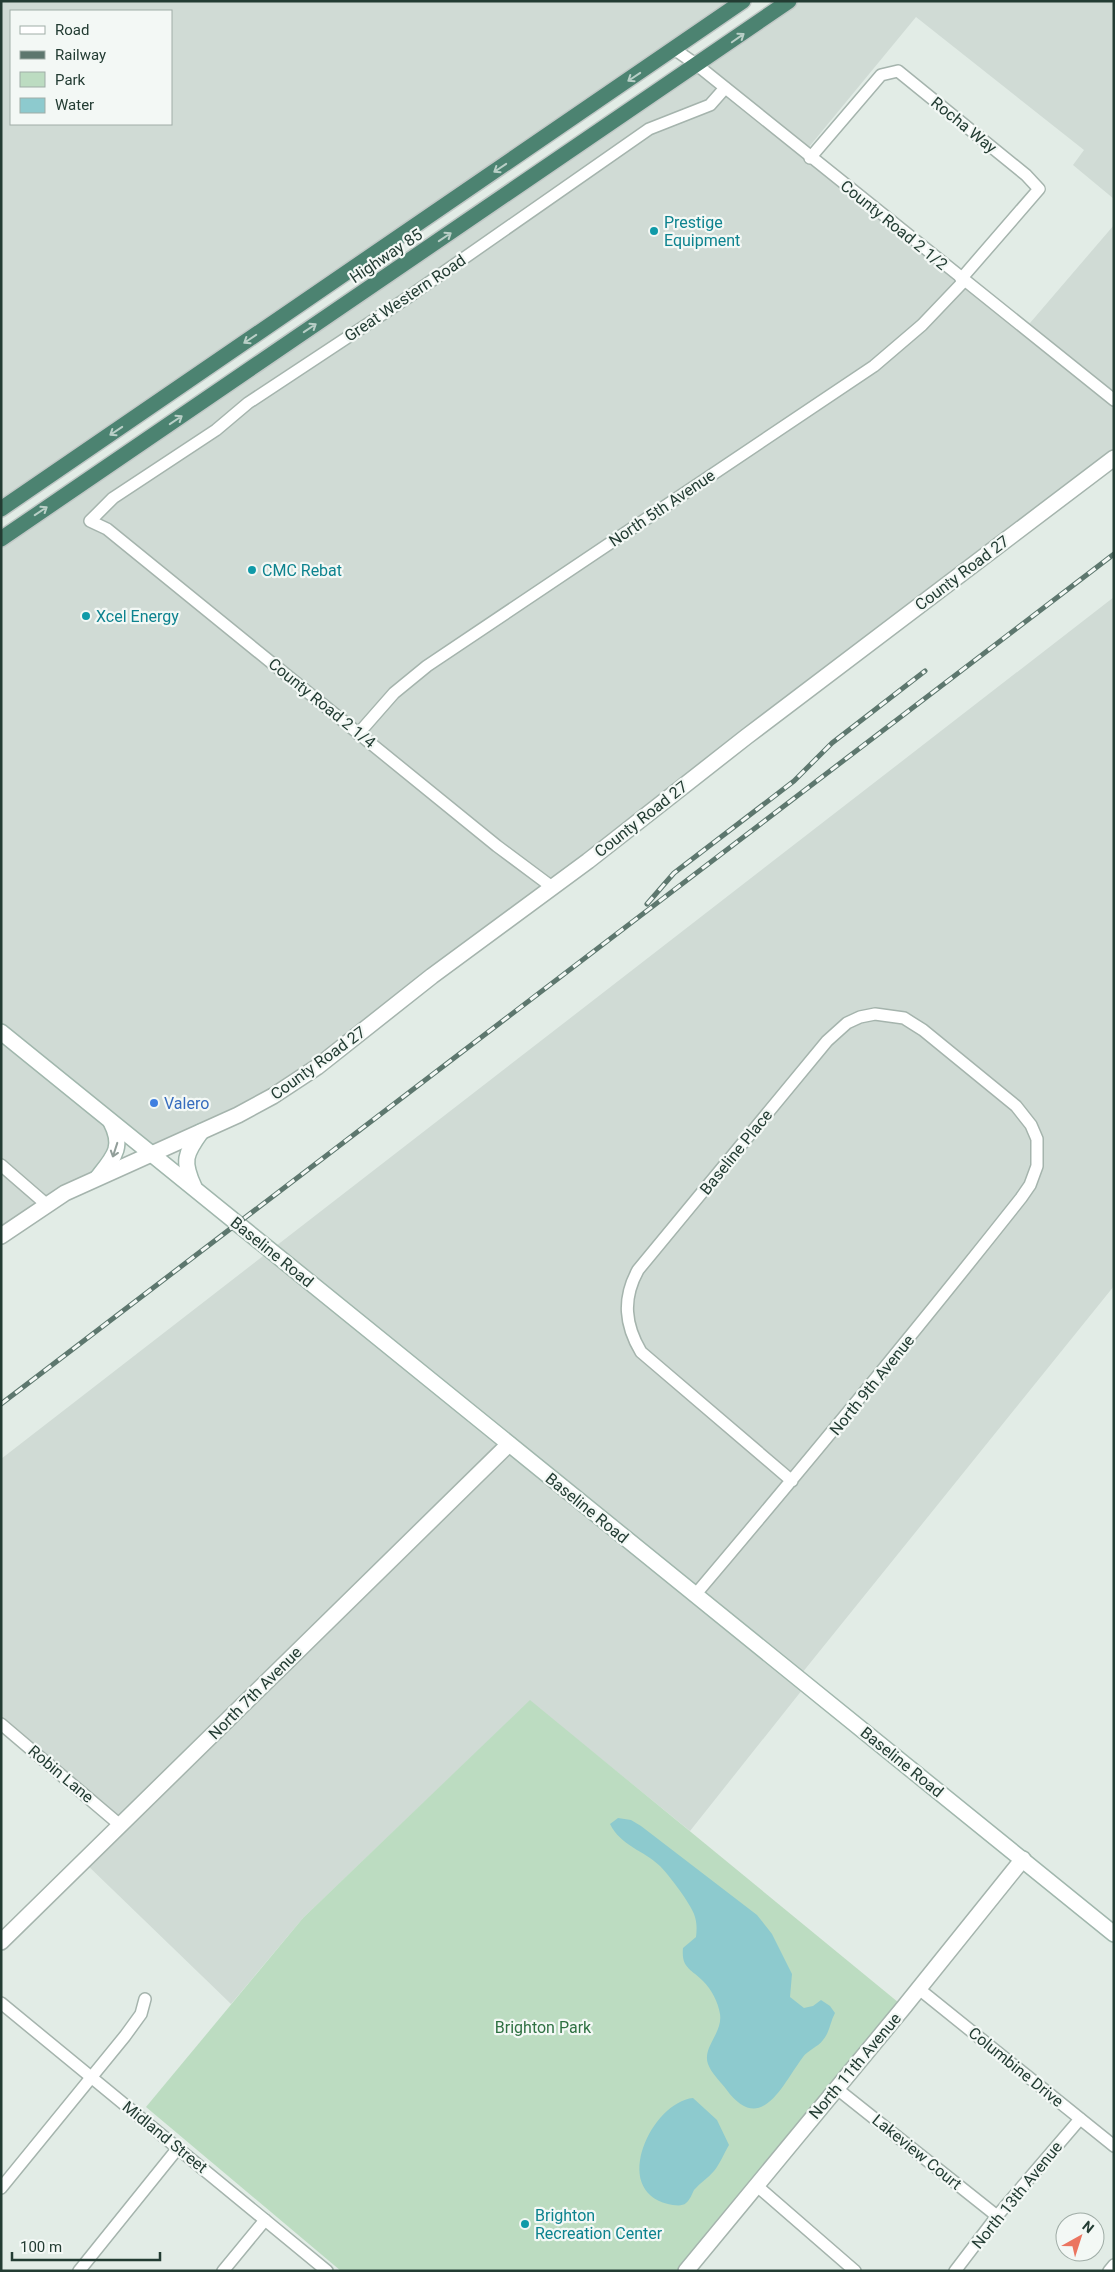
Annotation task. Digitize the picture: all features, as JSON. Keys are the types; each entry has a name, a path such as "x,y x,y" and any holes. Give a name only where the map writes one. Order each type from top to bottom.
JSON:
{"highway":[{"name":"Highway 85","path":"1,509 743,1"},
{"name":"Highway 85","path":"1,539 789,1"}],"street":[{"name":"County Road 2 1/2","path":"674,49 726,88 810,158 1114,400"},
{"name":"Rocha Way","path":"810,158 881,75 898,71 1038,186 1039,189 963,278"},
{"name":"Great Western Road","path":"90,521 112,498 216,430 248,403 404,300 649,129 710,105 726,88"},
{"name":"North 5th Avenue","path":"358,734 394,693 427,666 874,366 922,325 963,278"},
{"name":"County Road 27","path":"1,1236 46,1204 98,1177 152,1155 273,1096 317,1067 1114,458"},
{"name":"County Road 2 1/4","path":"90,521 107,529 358,734 528,870 552,887"},
{"name":"Baseline Place","path":"792,1481 642,1352 634,1339 626,1314 628,1296 638,1270 827,1041 846,1023 860,1016 882,1014 904,1018 923,1030 1011,1101 1024,1114 1037,1140 1037,1166"},
{"name":"Baseline Road","path":"1,1032 1114,1934"},
{"path":"98,1177 114,1156 118,1144 118,1136 110,1121"},
{"path":"196,1190 186,1163 188,1150 201,1132"},
{"path":"1,1165 46,1204"},
{"name":"North 9th Avenue","path":"695,1596 870,1388 1021,1198 1030,1185 1037,1166"},
{"name":"North 7th Avenue","path":"1,1942 509,1444"},
{"name":"Robin Lane","path":"1,1724 120,1825"},
{"name":"North 11th Avenue","path":"686,2271 919,1989 1023,1859"},
{"name":"Columbine Drive","path":"919,1989 1114,2146"},
{"path":"1,2188 137,2020 145,2000"},
{"name":"Midland Street","path":"1,2003 328,2271"},
{"name":"Lakeview Court","path":"836,2088 997,2216"},
{"name":"North 13th Avenue","path":"955,2271 997,2216 1080,2119"},
{"path":"79,2271 178,2148"},
{"path":"757,2186 855,2271"},
{"path":"223,2271 265,2220"},
{"path":"1109,2271 1114,2265"}],"shaded area":[{"path":"1,1 743,1 1,509"},
{"path":"789,1 1114,1 1114,199 1073,165 1084,150 916,17 804,153 1024,330 1114,225 1114,458 317,1067 152,1155 118,1136 98,1177 1,1236 1,539"},
{"path":"1114,597 1114,1286 798,1678 806,1685 690,1831 530,1701 303,1918 231,2004 83,1861 122,1823 1,1724 1,1459"}],"green space":[{"name":"Brighton Park","path":"530,1700 904,2007 686,2271 341,2271 146,2107 303,1918"}],"water":[{"path":"618,1818 631,1820 641,1826 757,1915 772,1934 792,1974 790,1997 804,2008 813,2006 821,2000 830,2006 835,2013 823,2040 805,2055 770,2102 760,2107 750,2108 738,2103 709,2067 708,2052 719,2027 720,2014 709,1988 685,1964 683,1948 696,1937 694,1914 679,1889 660,1866 620,1838 610,1824"},
{"path":"693,2098 717,2120 729,2145 712,2174 694,2190 687,2202 680,2205 668,2204 651,2196 642,2182 640,2165 643,2147 652,2130 664,2114 678,2103"}],"railway":[{"path":"1,1404 1114,554"},
{"path":"647,904 674,873 794,781 832,743 925,671"}],"place":[{"name":"Prestige Equipment","path":"654,231"},
{"name":"CMC Rebat","path":"252,570"},
{"name":"Xcel Energy","path":"86,616"},
{"name":"Valero","path":"154,1103"},
{"name":"Brighton Recreation Center","path":"525,2224"}]}
